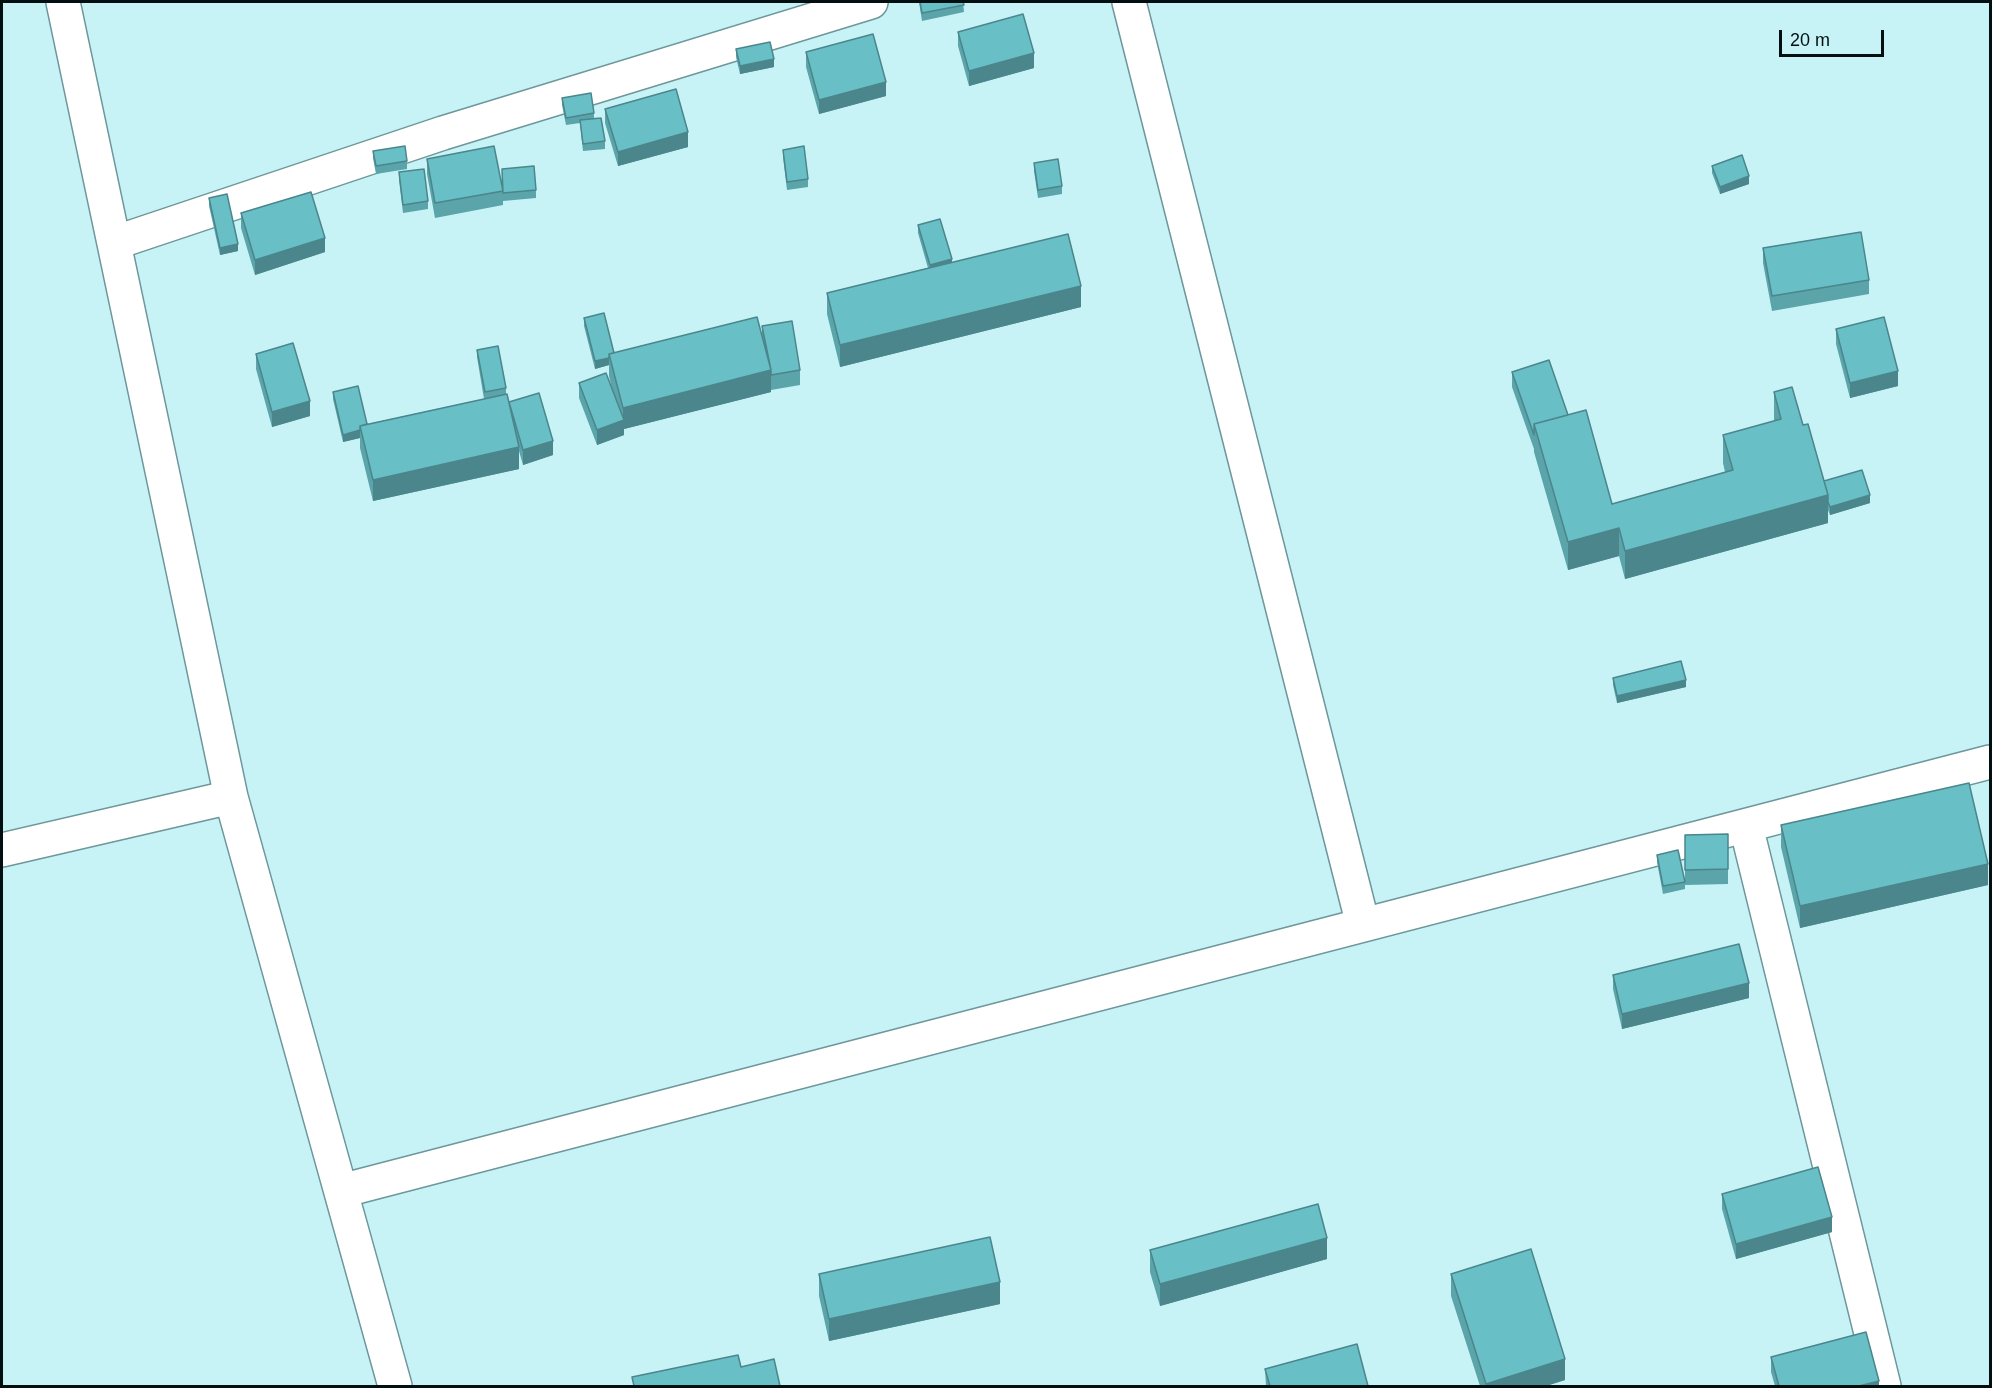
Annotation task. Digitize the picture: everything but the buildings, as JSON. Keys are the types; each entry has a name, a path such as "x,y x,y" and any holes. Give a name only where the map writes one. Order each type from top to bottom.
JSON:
{"street":[{"path":"63,2 231,797 395,1386"},
{"path":"114,243 443,133 871,2"},
{"path":"1130,2 1363,925"},
{"path":"341,1191 1990,762"},
{"path":"2,850 231,797"},
{"path":"1746,826 1884,1386"}]}
